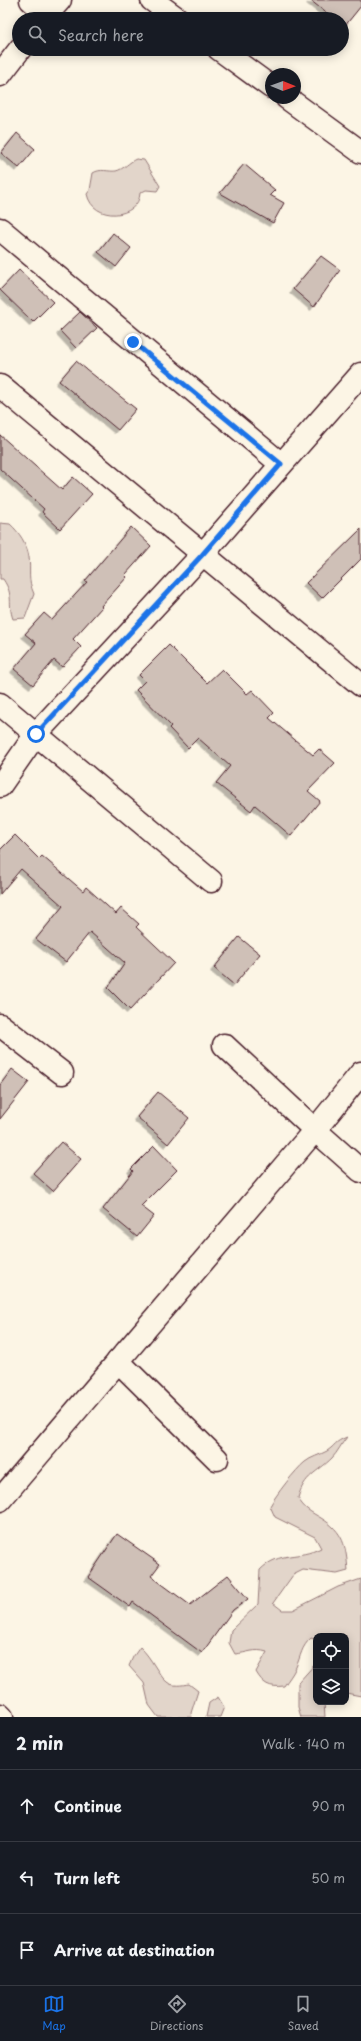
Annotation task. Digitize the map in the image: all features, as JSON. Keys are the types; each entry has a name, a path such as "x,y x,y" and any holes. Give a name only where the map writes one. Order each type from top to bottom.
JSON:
{"street":[{"path":"31,0 50,11"},
{"path":"152,0 168,12"},
{"path":"0,75 15,56"},
{"path":"229,56 265,83"},
{"path":"295,104 361,152"},
{"path":"0,229 281,464"},
{"path":"0,786 36,734 202,555 361,374"},
{"path":"0,386 202,555 361,685"},
{"path":"0,704 211,881"},
{"path":"0,1025 62,1073"},
{"path":"224,1046 361,1171"},
{"path":"0,1500 315,1130 361,1073"},
{"path":"118,1361 217,1458"}],"shaded area":[{"path":"136,159 144,160 160,186 157,191 146,190 140,193 138,202 132,208 124,212 115,214 98,210 91,203 87,194 90,190 93,173 102,170 116,171 122,169"},
{"path":"0,523 10,524 13,527 22,539 28,552 30,562 30,579 34,594 25,618 13,619 9,590 3,579 0,579"},
{"path":"347,1437 332,1458 307,1479 298,1498 305,1508 329,1523 339,1534 345,1547 348,1571 337,1574 303,1570 293,1575 273,1603 282,1610 293,1610 338,1587 361,1579 361,1696 349,1694 349,1633 313,1633 313,1639 311,1638 303,1648 295,1670 284,1686 270,1686 261,1680 256,1672 267,1652 255,1651 235,1654 229,1643 231,1630 258,1604 260,1570 267,1564 282,1557 305,1554 321,1548 315,1537 275,1517 270,1506 296,1470 305,1462 327,1451"},
{"path":"140,1647 169,1684 189,1684 198,1691 191,1713 192,1717 158,1717 149,1705 144,1683 129,1666"},
{"path":"313,1666 313,1705 324,1705 325,1717 301,1717 298,1707 298,1683"},
{"path":"218,1697 224,1707 220,1717 206,1717 209,1703"}],"building":[{"path":"310,0 361,0 361,6 349,21 349,12 325,12"},
{"path":"17,133 35,149 19,168 1,153"},
{"path":"244,164 275,190 270,195 284,203 273,223 220,193"},
{"path":"113,233 131,248 116,267 98,252"},
{"path":"321,256 340,270 314,307 293,289"},
{"path":"19,270 53,302 33,322 0,290"},
{"path":"80,312 97,328 76,348 60,331"},
{"path":"76,361 136,409 118,430 59,381"},
{"path":"0,435 62,490 73,477 92,494 60,529 42,512 44,509 0,469"},
{"path":"131,527 151,546 125,575 127,577 101,606 102,607 73,639 81,647 62,667 54,660 33,685 14,669 36,643 25,634 44,613 52,620 87,582 85,581"},
{"path":"361,529 361,559 322,598 306,583"},
{"path":"169,645 207,683 222,669 247,694 252,690 274,713 269,718 313,755 319,749 335,763 308,791 320,801 291,836 255,805 251,811 216,783 230,766 198,738 188,748 169,728 171,726 136,690 145,681 139,675"},
{"path":"15,835 39,859 42,856 83,891 86,887 116,914 121,908 139,924 136,927 174,963 130,1010 108,988 125,963 90,932 66,962 36,939 63,906 21,869 0,894 0,850"},
{"path":"239,937 260,954 234,985 214,968"},
{"path":"12,1069 29,1082 0,1119 0,1085"},
{"path":"158,1092 189,1118 168,1144 137,1117"},
{"path":"61,1142 81,1159 53,1191 33,1173"},
{"path":"154,1146 177,1170 141,1206 154,1216 137,1237 103,1209 133,1171 131,1169"},
{"path":"117,1534 160,1564 151,1576 190,1605 228,1575 248,1599 233,1610 202,1653 133,1602 130,1607 88,1577"}],"route":[{"path":"36,734 202,555 281,464 133,342"}]}
